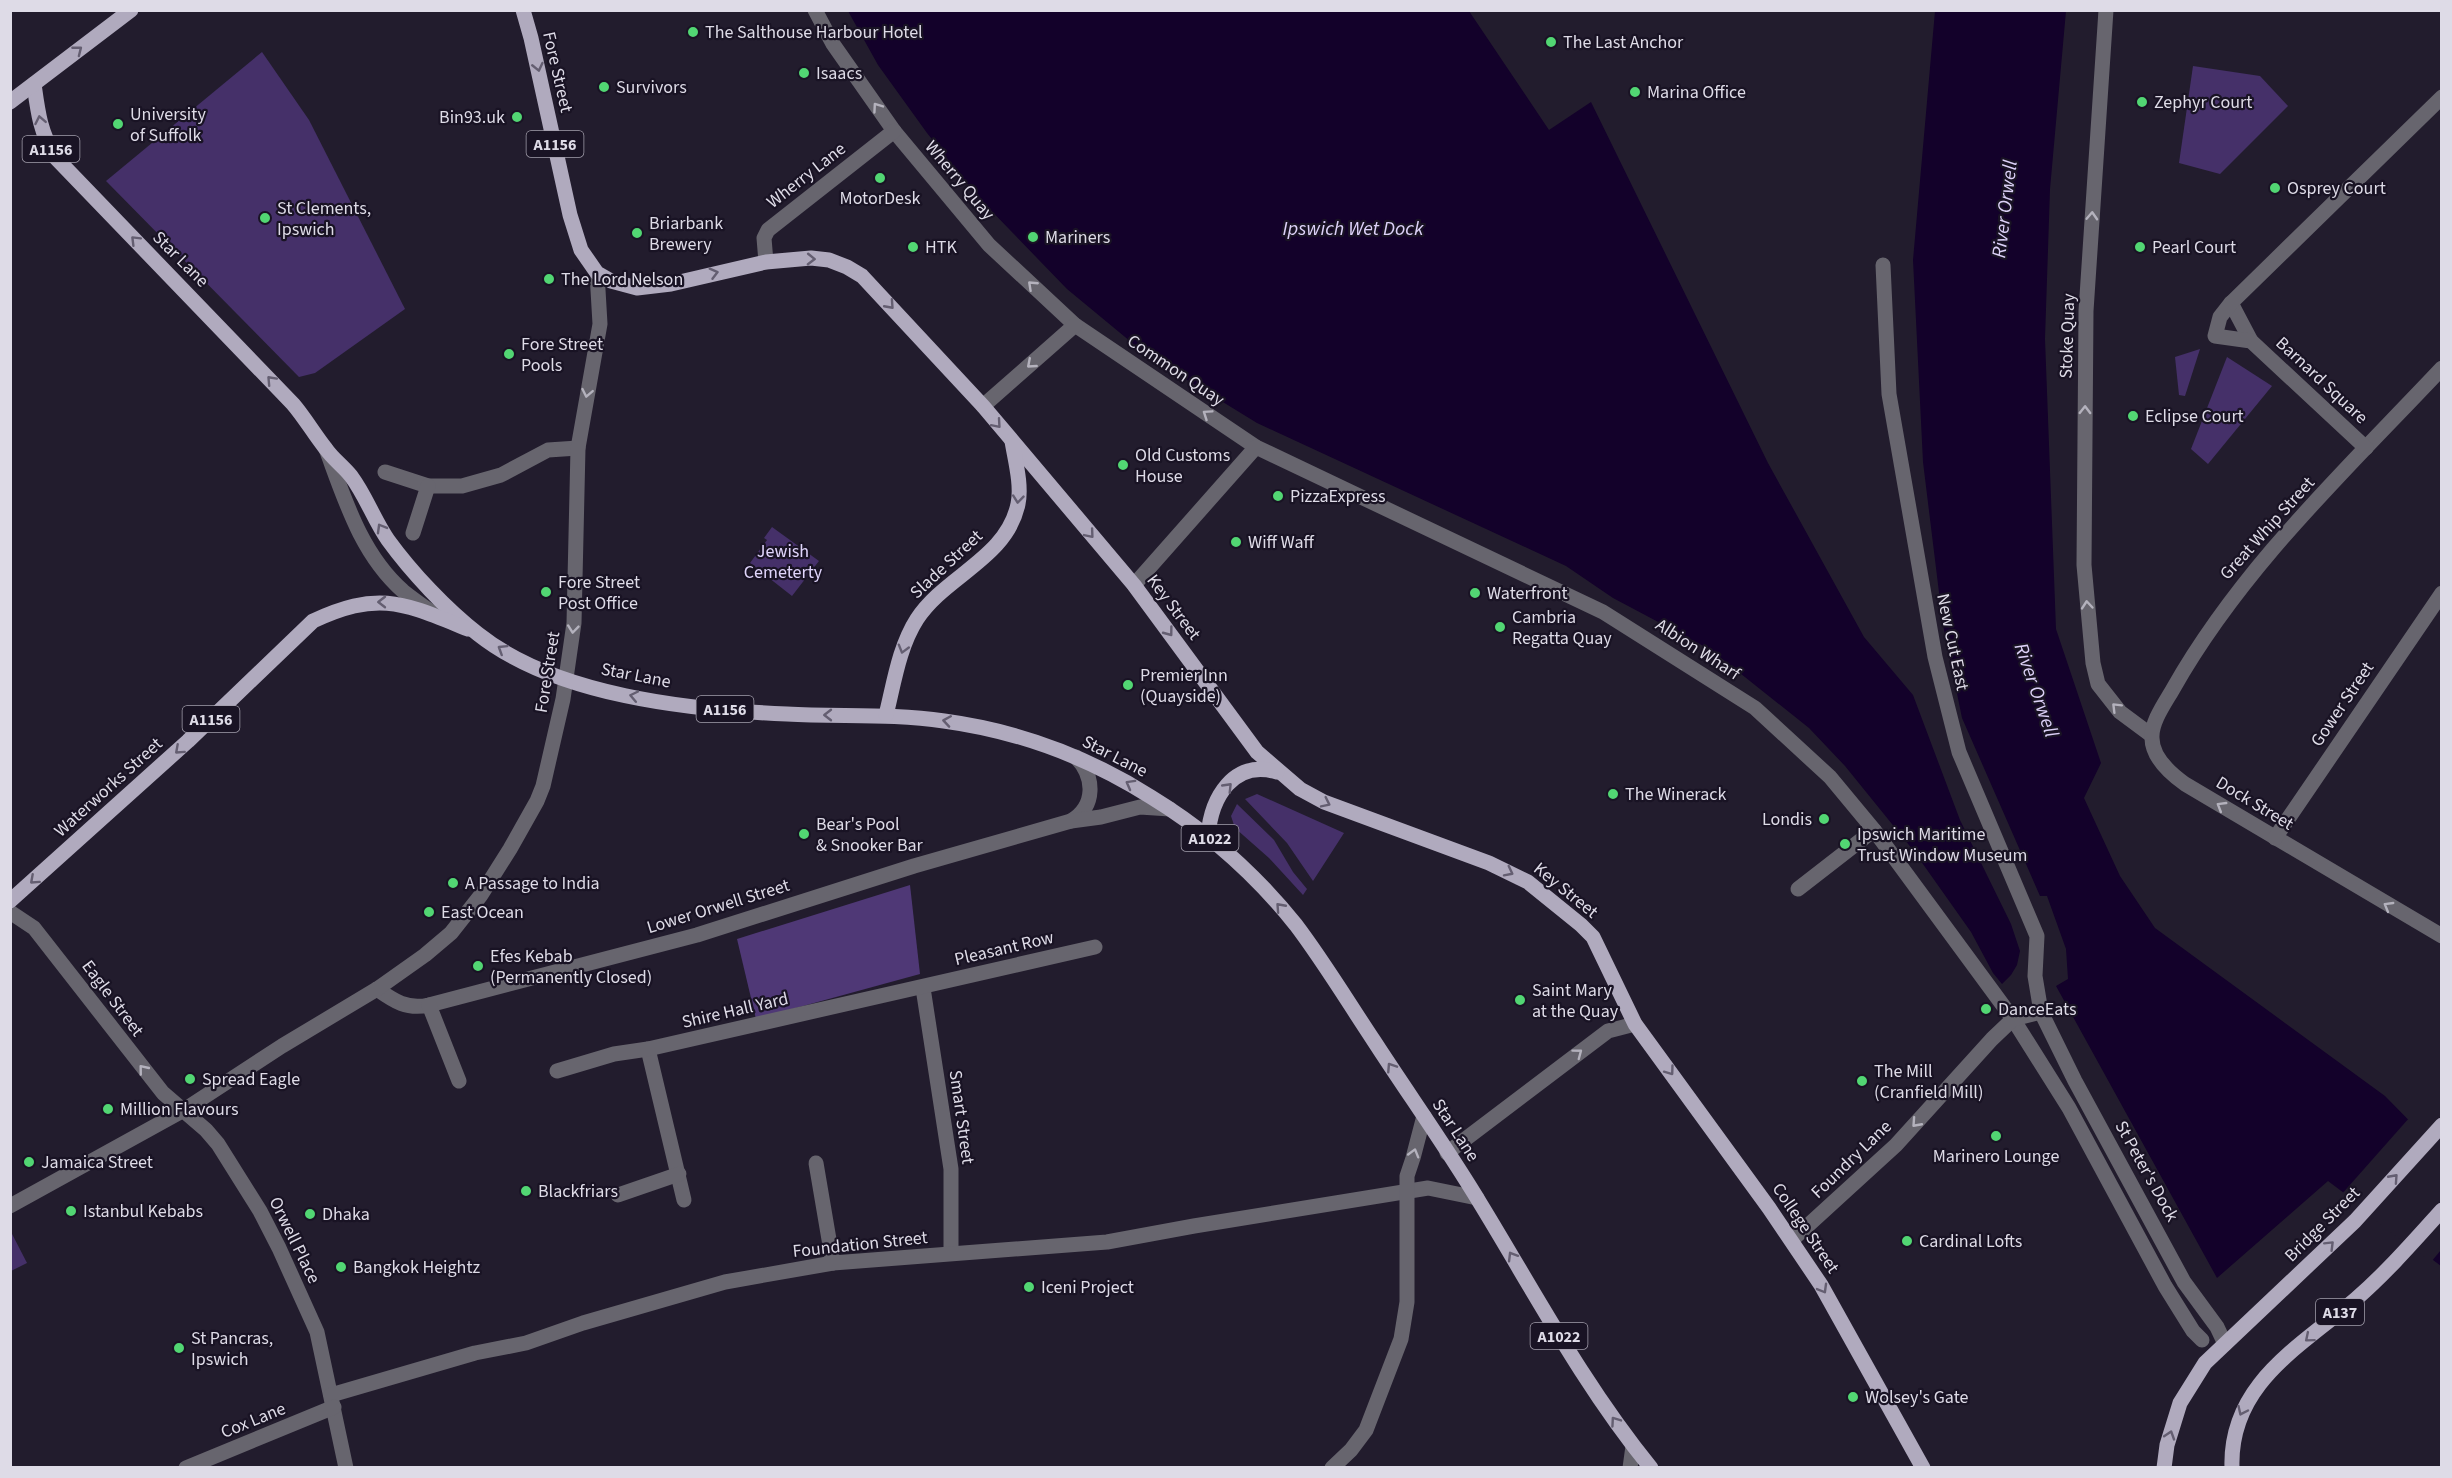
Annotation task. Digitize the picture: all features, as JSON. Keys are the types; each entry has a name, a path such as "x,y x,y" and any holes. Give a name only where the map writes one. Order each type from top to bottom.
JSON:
{"main road":[{"path":"10,102 130,10"},
{"name":"Fore Street","path":"523,10 570,215 581,250 597,273"},
{"name":"Star Lane","path":"34,84 44,137 56,157 293,404 326,450 352,477 388,540 425,583 477,633 524,662 567,680 638,697 708,708 788,714 886,715 984,727 1034,741 1076,757 1129,784 1208,836 1266,891 1294,923 1477,1198 1566,1349 1633,1446 1651,1467"},
{"name":"Key Street","path":"766,262 811,258 829,260 862,276 982,406 1134,585 1257,752 1277,772 1300,789 1338,808 1489,863 1527,882 1593,937 1635,1024"},
{"path":"597,273 611,281 637,288 671,284 766,262"},
{"name":"Slade Street","path":"886,715 906,639 917,619 944,588 992,550 1007,532 1018,504 1018,485 1012,441"},
{"name":"Waterworks Street","path":"10,901 188,741 313,621 333,611 379,602 410,607 477,633"},
{"name":"A1022","path":"1208,836 1210,815 1227,784 1252,770 1265,768 1277,772"},
{"name":"College Street","path":"1635,1024 1792,1240 1821,1285 1923,1467"},
{"name":"Bridge Street","path":"2164,1467 2167,1444 2180,1403 2205,1363 2355,1221 2439,1128"},
{"name":"A137","path":"2232,1467 2235,1430 2240,1414 2257,1388 2277,1365 2357,1298 2400,1257 2442,1210"}],"street":[{"name":"Wherry Quay","path":"815,10 833,44 894,131 989,245 1075,325"},
{"name":"Stoke Quay","path":"2093,663 2084,565 2086,311 2106,10"},
{"path":"2251,341 2231,303 2442,98"},
{"name":"Wherry Lane","path":"766,262 764,238 768,230 894,131"},
{"name":"New Cut East","path":"1883,264 1889,394 1935,657 1959,752 2037,936 2035,976 2041,1012"},
{"name":"Fore Street","path":"10,1206 184,1110 282,1046 377,989 425,955 450,933 481,895 510,849 543,786 567,680 574,623 578,448 600,324 597,273"},
{"name":"Barnard Square","path":"2231,303 2220,317 2215,336 2251,341 2366,448"},
{"path":"982,406 1075,325"},
{"name":"Common Quay","path":"1075,325 1256,447"},
{"name":"Great Whip Street","path":"2151,735 2159,714 2189,660 2232,597 2262,561 2442,368"},
{"path":"1134,585 1256,447"},
{"name":"Albion Wharf","path":"1256,447 1603,612 1755,708 1830,777 1874,830 2013,1019 2069,1108 2165,1286 2193,1331 2202,1340"},
{"path":"385,472 428,486 462,486 501,475 548,450 578,448"},
{"name":"Star Lane","path":"326,450 351,516 371,553 403,590 438,617"},
{"path":"413,533 428,486"},
{"name":"Gower Street","path":"2275,838 2442,593"},
{"name":"Dock Street","path":"2093,663 2098,684 2111,704 2151,735 2152,744 2158,756 2174,776 2442,936"},
{"path":"1071,821 1083,811 1090,794 1086,770 1076,757"},
{"name":"Lower Orwell Street","path":"377,989 395,1002 408,1007 429,1005 697,935 914,866 1071,821 1101,817 1140,807 1170,809"},
{"path":"1798,889 1874,830"},
{"name":"Eagle Street","path":"10,912 34,928 156,1084 184,1110"},
{"name":"Pleasant Row","path":"923,988 1095,947"},
{"name":"Shire Hall Yard","path":"557,1071 614,1054 648,1049 923,988"},
{"name":"Smart Street","path":"923,988 951,1169 951,1253"},
{"path":"429,1005 459,1081"},
{"name":"Foundry Lane","path":"1792,1240 1896,1145 2013,1019 2041,1012"},
{"name":"St Peter's Dock","path":"2041,1012 2184,1282 2217,1327 2225,1344"},
{"path":"1448,1153 1608,1031 1635,1024"},
{"path":"648,1049 684,1200"},
{"name":"Orwell Place","path":"184,1110 206,1130 233,1165 279,1248 316,1332 346,1467"},
{"path":"1332,1467 1351,1450 1366,1430 1401,1339 1407,1302 1407,1176 1424,1116"},
{"path":"816,1163 833,1263"},
{"path":"618,1195 679,1174"},
{"name":"Foundation Street","path":"332,1401 475,1353 526,1342 725,1282 833,1263 1107,1242 1428,1188 1477,1198"},
{"name":"Cox Lane","path":"186,1467 332,1401"},
{"path":"1630,1467 1633,1446"}],"green space":[{"path":"262,52 309,120 405,309 315,373 299,377 106,181"},
{"path":"2193,66 2260,76 2288,106 2220,174 2179,163"},
{"path":"2200,349 2185,396 2179,395 2175,357"},
{"path":"2227,357 2272,386 2208,464 2191,449"},
{"name":"Jewish Cemeterty","path":"772,527 819,561 792,596 750,563 767,540 764,538"},
{"path":"1257,794 1344,833 1313,881 1287,843 1245,799"},
{"path":"1237,804 1274,840 1293,872 1307,889 1303,895 1269,858 1235,828 1231,816"},
{"path":"10,1230 27,1263 11,1271 10,1271"}],"shaded area":[{"path":"910,885 920,974 756,1019 737,939"}],"water":[{"name":"Ipswich Wet Dock","path":"848,11 1469,11 1549,130 1591,102 1768,463 1864,637 1913,695 1960,820 2011,924 2020,951 2017,965 2011,975 2002,984 1993,973 1971,932 1913,850 1845,766 1809,728 1711,650 1613,598 1566,566 1257,423 1148,356 1067,289 977,196 927,133 878,65"},
{"name":"River Orwell","path":"1935,11 2066,11 2050,189 2045,339 2056,629 2101,763 2084,798 2120,876 2155,928 2385,1096 2441,1153 2441,1266 2328,1181 2217,1278 2056,986 2068,979 2066,949 2047,896 2040,896 1962,718 1943,625 1923,462 1913,260"}],"pier":[{"path":"2410,1117 2442,1148 2441,1250 2431,1262 2341,1195"}],"place":[{"name":"The Salthouse Harbour Hotel","path":"693,32"},
{"name":"The Last Anchor","path":"1551,42"},
{"name":"Isaacs","path":"804,73"},
{"name":"Survivors","path":"604,87"},
{"name":"Marina Office","path":"1635,92"},
{"name":"Zephyr Court","path":"2142,102"},
{"name":"Bin93.uk","path":"517,117"},
{"name":"University of Suffolk","path":"118,124"},
{"name":"MotorDesk","path":"880,178"},
{"name":"Osprey Court","path":"2275,188"},
{"name":"St Clements, Ipswich","path":"265,218"},
{"name":"Briarbank Brewery","path":"637,233"},
{"name":"Mariners","path":"1033,237"},
{"name":"HTK","path":"913,247"},
{"name":"Pearl Court","path":"2140,247"},
{"name":"The Lord Nelson","path":"549,279"},
{"name":"Fore Street Pools","path":"509,354"},
{"name":"Eclipse Court","path":"2133,416"},
{"name":"Old Customs House","path":"1123,465"},
{"name":"PizzaExpress","path":"1278,496"},
{"name":"Wiff Waff","path":"1236,542"},
{"name":"Fore Street Post Office","path":"546,592"},
{"name":"Waterfront","path":"1475,593"},
{"name":"Cambria Regatta Quay","path":"1500,627"},
{"name":"Premier Inn (Quayside)","path":"1128,685"},
{"name":"The Winerack","path":"1613,794"},
{"name":"Londis","path":"1824,819"},
{"name":"Bear's Pool & Snooker Bar","path":"804,834"},
{"name":"Ipswich Maritime Trust Window Museum","path":"1845,844"},
{"name":"A Passage to India","path":"453,883"},
{"name":"East Ocean","path":"429,912"},
{"name":"Efes Kebab (Permanently Closed)","path":"478,966"},
{"name":"Saint Mary at the Quay","path":"1520,1000"},
{"name":"DanceEats","path":"1986,1009"},
{"name":"Spread Eagle","path":"190,1079"},
{"name":"The Mill (Cranfield Mill)","path":"1862,1081"},
{"name":"Million Flavours","path":"108,1109"},
{"name":"Marinero Lounge","path":"1996,1136"},
{"name":"Jamaica Street","path":"29,1162"},
{"name":"Blackfriars","path":"526,1191"},
{"name":"Istanbul Kebabs","path":"71,1211"},
{"name":"Dhaka","path":"310,1214"},
{"name":"Cardinal Lofts","path":"1907,1241"},
{"name":"Bangkok Heightz","path":"341,1267"},
{"name":"Iceni Project","path":"1029,1287"},
{"name":"St Pancras, Ipswich","path":"179,1348"},
{"name":"Wolsey's Gate","path":"1853,1397"}]}
